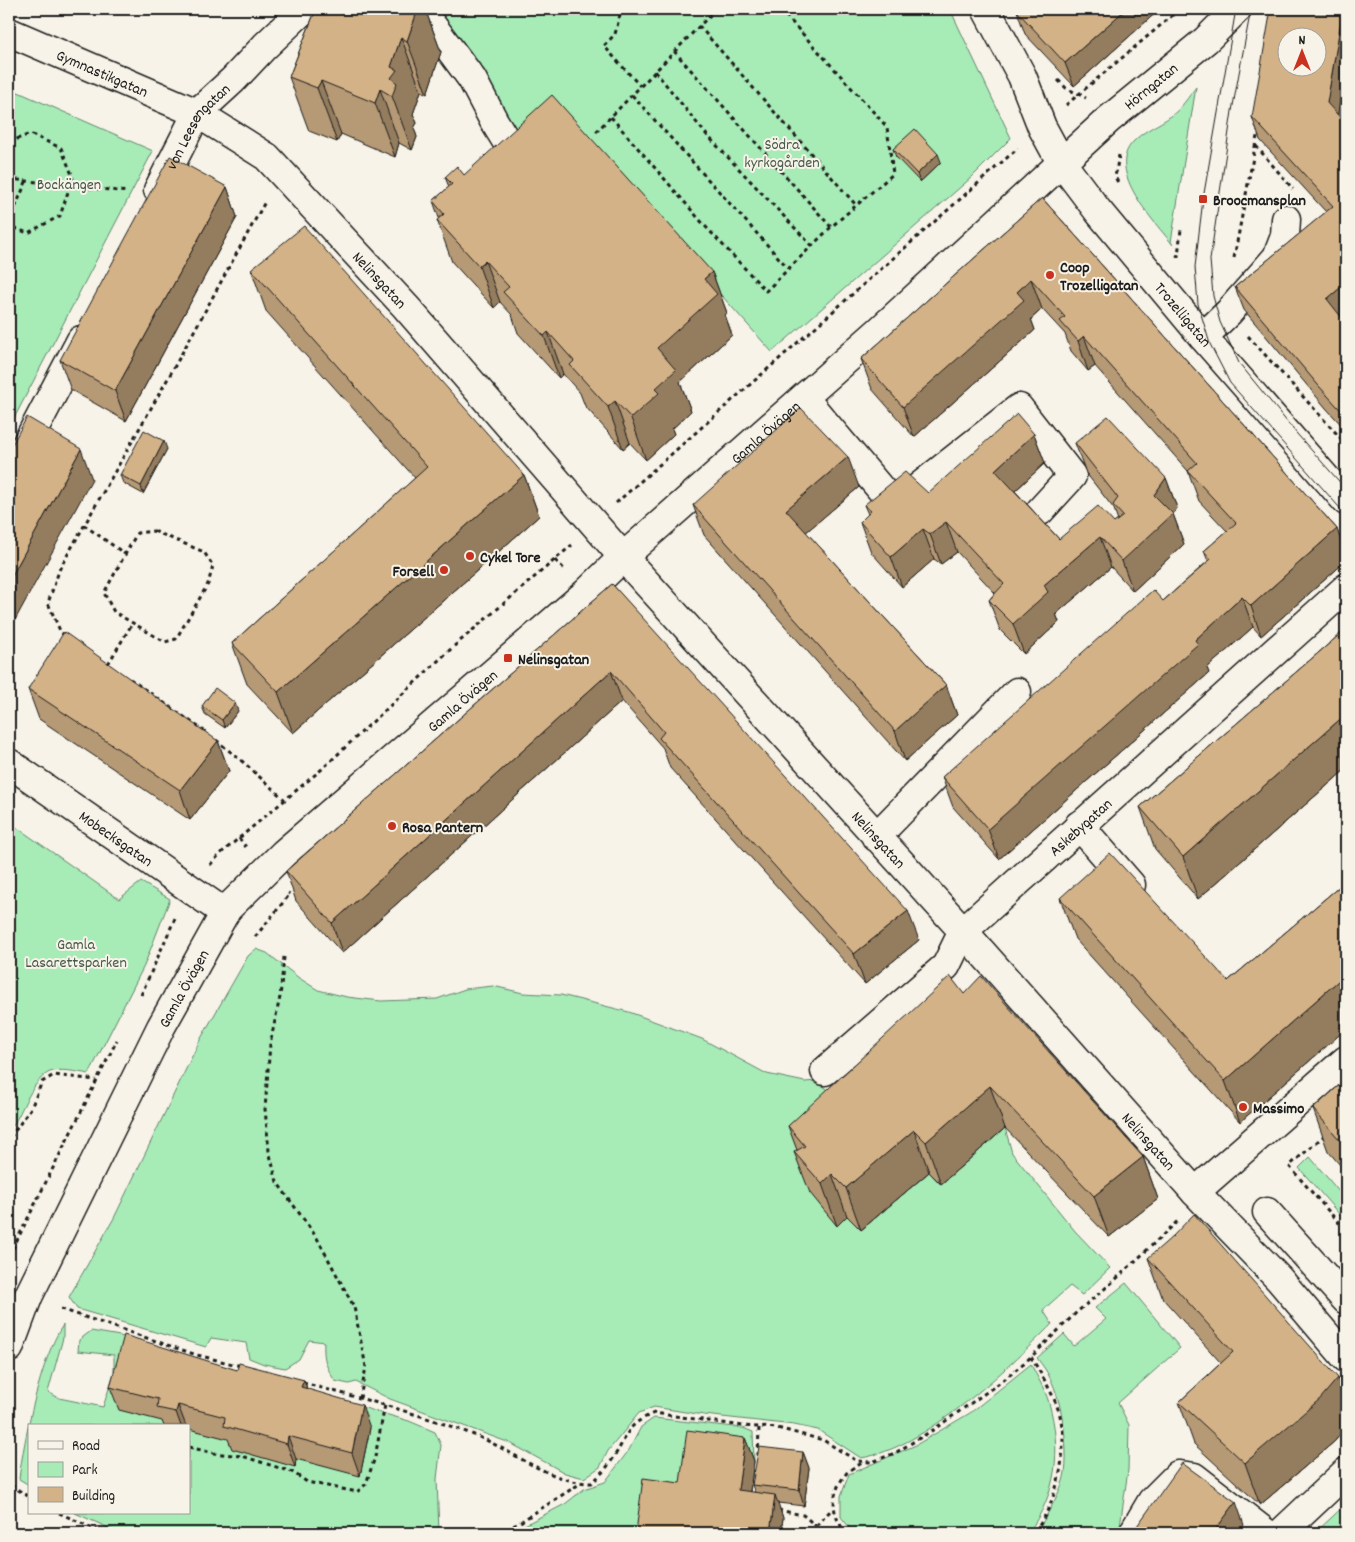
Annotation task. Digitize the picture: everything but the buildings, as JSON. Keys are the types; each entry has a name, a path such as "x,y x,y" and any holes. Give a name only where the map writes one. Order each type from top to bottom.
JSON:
{"street":[{"name":"von Leesengatan","path":"151,203 197,113 304,9"},
{"path":"420,9 472,79 494,121 522,165"},
{"name":"Trozelligatan","path":"986,9 1022,76 1042,127 1061,162 1098,211 1203,337 1346,501"},
{"name":"Hörngatan","path":"1061,162 1126,104 1206,40 1237,9"},
{"name":"Gymnastikgatan","path":"9,32 197,113"},
{"name":"Nelinsgatan","path":"197,113 267,158 406,307 622,557 963,931 1195,1192 1302,1306 1346,1358"},
{"name":"Gamla Övägen","path":"9,1348 28,1297 65,1220 161,1027 224,913 284,853 586,593 622,557 804,398 1061,162"},
{"path":"1203,337 1229,312 1277,257 1286,236 1286,219"},
{"path":"9,477 92,317"},
{"path":"804,398 896,506 1019,408 1072,476 1040,511"},
{"name":"Askebygatan","path":"825,1071 946,966 963,931 1079,825 1346,588"},
{"path":"876,837 1017,692"},
{"name":"Mobecksgatan","path":"9,762 224,913"},
{"path":"1079,825 1149,904"},
{"path":"1195,1192 1346,1060"},
{"path":"1267,1212 1338,1291 1302,1306"},
{"path":"1281,1533 1346,1472"},
{"path":"1133,1533 1152,1501 1178,1475 1194,1477 1266,1533"}],"path":[{"path":"625,9 619,10 614,34 604,46 641,86"},
{"path":"596,132 716,9"},
{"path":"611,117 706,226 766,291 831,226 893,174 887,127 780,9"},
{"path":"699,26 856,205"},
{"path":"674,51 831,226"},
{"path":"655,71 705,133 812,246"},
{"path":"632,95 788,268"},
{"path":"1346,95 1346,119"},
{"path":"1240,228 1259,127"},
{"path":"9,142 30,134 61,148 73,177 68,186 60,216 28,233 9,226"},
{"path":"69,638 61,633 48,603 60,568 171,373 281,173"},
{"path":"9,179 68,186 151,203"},
{"path":"9,222 26,182"},
{"path":"84,525 125,554"},
{"path":"154,531 204,552 213,566 208,584 176,639 165,642 132,624 114,612 104,593 138,532 154,531"},
{"path":"108,664 132,624"},
{"path":"100,659 116,669"},
{"path":"124,675 208,734"},
{"path":"215,740 243,762 285,800"},
{"path":"284,957 280,998 270,1044 265,1109 270,1151 277,1182 317,1238 354,1307 366,1366 360,1398"},
{"path":"10,1136 31,1108 42,1082 54,1075 96,1080"},
{"path":"1327,1134 1290,1166 1346,1231"},
{"path":"293,1380 360,1398 476,1436 572,1482 592,1483 605,1470 617,1453 626,1432 641,1419 654,1413 777,1428 823,1440 862,1462 872,1462 895,1453 933,1430 1032,1357 1077,1312 1179,1222 1195,1192"},
{"path":"1174,1217 1183,1228"},
{"path":"61,1309 197,1355 245,1368"},
{"path":"1032,1357 1059,1413 1062,1438 1058,1482 1049,1506 1034,1533"},
{"path":"190,1447 213,1453 242,1456 292,1472 307,1482 357,1492 366,1484 375,1457 385,1406"},
{"path":"757,1459 759,1427"},
{"path":"816,1526 832,1509 836,1492 846,1473 862,1462"},
{"path":"499,1533 517,1524 581,1483"},
{"path":"11,1486 28,1497"},
{"path":"771,1509 803,1515 816,1526 819,1533"},
{"path":"832,1509 838,1524 847,1533"},
{"path":"61,1514 104,1533"}],"green space":[{"name":"Södra kyrkogården","path":"429,9 950,9 1011,138 972,177 772,352 722,296 564,138 532,165"},
{"path":"1196,87 1171,242 1173,245 1136,196 1125,167 1126,154 1137,138 1175,113"},
{"name":"Bockängen","path":"9,88 153,151 9,428"},
{"name":"Gamla Lasarettsparken","path":"9,822 119,899 141,882 170,899 144,966 89,1074 59,1070 44,1075 29,1096 13,1126 9,1126"},
{"path":"256,949 267,953 318,990 347,997 381,1001 437,999 465,989 493,986 523,993 561,995 629,1012 702,1039 767,1074 805,1082 816,1081 826,1088 841,1107 837,1225 847,1216 861,1230 929,1172 940,1184 1005,1128 1012,1153 1075,1231 1110,1268 1082,1295 1070,1286 1043,1310 1052,1324 988,1384 937,1423 911,1439 886,1451 861,1458 818,1430 794,1425 704,1415 654,1407 639,1413 608,1451 600,1467 584,1478 565,1473 510,1443 390,1399 356,1382 349,1384 335,1381 326,1363 324,1342 309,1340 299,1359 285,1368 264,1364 249,1358 246,1343 211,1338 206,1347 77,1309 69,1297 114,1218 200,1040 248,956"},
{"path":"1310,1157 1346,1200 1346,1222 1299,1168"},
{"path":"1126,1283 1180,1348 1118,1403 1129,1425 1128,1470 1119,1533 1037,1533 1063,1481 1066,1444 1054,1388 1049,1375 1037,1358 1064,1334 1074,1346 1106,1319 1095,1308"},
{"path":"63,1325 63,1338 48,1392 59,1398 103,1407 114,1373 114,1355 78,1351 79,1340 91,1331 120,1336 409,1421 435,1432 441,1445 437,1479 439,1533 120,1533 77,1514 190,1514 190,1424 28,1424 41,1377 55,1339"},
{"path":"1031,1364 1049,1403 1053,1420 1056,1455 1051,1487 1038,1518 1028,1533 853,1532 841,1517 841,1496 849,1474 916,1445 970,1413"},
{"path":"654,1418 743,1428 753,1432 754,1461 647,1533 509,1533 565,1504 584,1489 605,1482 629,1450 641,1427"},
{"path":"28,1426 28,1484 19,1479"},
{"path":"1346,1504 1346,1533 1315,1533 1316,1532"}],"tram line":[{"path":"1236,9 1203,199 1195,267 1198,304 1210,344 1230,383 1346,515"},
{"path":"1251,9 1232,111 1210,260 1213,296 1220,322 1239,363 1297,434 1346,489"}],"place":[{"name":"Broocmansplan","path":"1203,199"},
{"name":"Coop Trozelligatan","path":"1050,275"},
{"name":"Cykel Tore","path":"470,556"},
{"name":"Forsell","path":"444,570"},
{"name":"Nelinsgatan","path":"508,658"},
{"name":"Rosa Pantern","path":"392,826"},
{"name":"Massimo","path":"1243,1107"}]}
